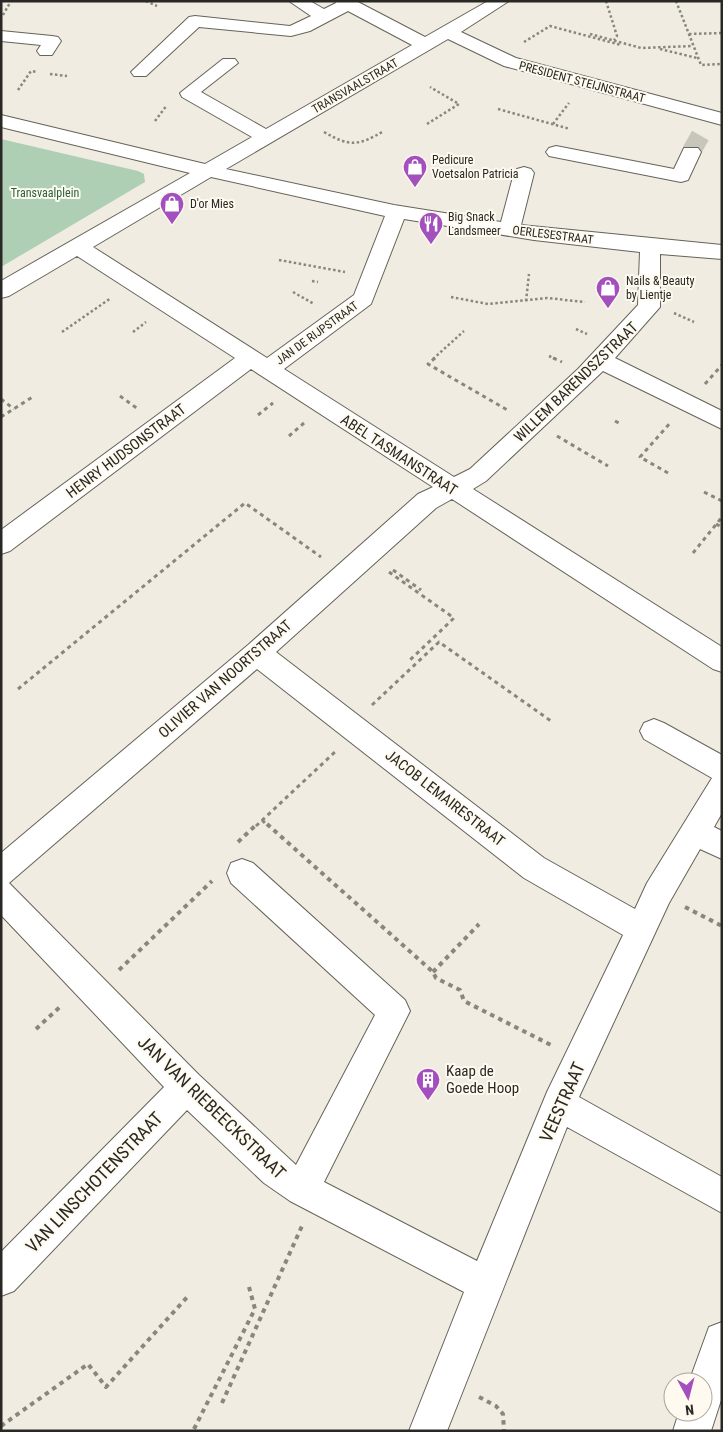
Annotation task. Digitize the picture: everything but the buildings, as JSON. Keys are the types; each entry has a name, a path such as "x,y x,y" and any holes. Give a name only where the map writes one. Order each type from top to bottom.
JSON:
{"street":[{"path":"297,1 335,7 426,45"},
{"name":"TRANSVAALSTRAAT","path":"210,170 501,1"},
{"path":"140,72 195,21 272,30 300,29 335,7"},
{"path":"267,138 189,93 237,53 272,30"},
{"name":"PRESIDENT STEIJNSTRAAT","path":"448,32 510,62 712,121"},
{"path":"1,36 52,41 46,51"},
{"path":"1,121 210,170"},
{"path":"556,152 681,176 691,152"},
{"path":"1,291 210,170"},
{"name":"OERLESESTRAAT","path":"210,170 397,211 509,230 722,252"},
{"path":"509,230 524,173"},
{"name":"JAN DE RIJPSTRAAT","path":"259,364 361,302 397,211"},
{"name":"WILLEM BARENDSZSTRAAT","path":"450,488 478,475 601,360 649,307 650,246"},
{"name":"ABEL TASMANSTRAAT","path":"78,247 450,488 722,661"},
{"path":"601,360 722,421"},
{"name":"HENRY HUDSONSTRAAT","path":"1,544 259,364"},
{"name":"OLIVIER VAN NOORTSTRAAT","path":"1,872 257,653 427,501 450,488"},
{"name":"JACOB LEMAIRESTRAAT","path":"257,653 534,868 641,929"},
{"path":"654,731 722,769"},
{"name":"VEESTRAAT","path":"428,1431 559,1104 658,893 722,786"},
{"path":"694,831 722,846"},
{"path":"238,860 394,1010 310,1193"},
{"name":"JAN VAN RIEBEECKSTRAAT","path":"1,894 187,1087 276,1171 310,1193 486,1284"},
{"name":"VAN LINSCHOTENSTRAAT","path":"1,1278 187,1087"},
{"path":"559,1104 722,1196"},
{"path":"711,1372 722,1340"}],"path":[{"path":"1,17 12,1"},
{"path":"146,1 156,6"},
{"path":"606,1 617,36 614,40"},
{"path":"676,1 701,65 722,64"},
{"path":"510,62 524,41 550,26 621,45"},
{"path":"689,34 722,33"},
{"path":"590,34 641,48 693,46"},
{"path":"655,47 698,58"},
{"path":"18,90 31,71 40,72"},
{"path":"49,74 67,76"},
{"path":"427,124 460,104 430,87"},
{"path":"155,121 170,101"},
{"path":"553,124 569,103"},
{"path":"300,118 341,142 360,145 384,131"},
{"path":"279,260 372,276"},
{"path":"526,301 529,274"},
{"path":"312,281 318,282"},
{"path":"62,332 134,283"},
{"path":"451,297 488,304 547,298 585,302"},
{"path":"464,331 428,364 608,466"},
{"path":"1,418 34,396"},
{"path":"1,399 14,409"},
{"path":"668,473 640,457 688,404"},
{"path":"615,421 619,423"},
{"path":"704,492 722,501"},
{"path":"18,689 245,503 346,574"},
{"path":"693,553 722,517"},
{"path":"716,524 722,527"},
{"path":"366,555 454,618 409,661"},
{"path":"95,992 213,880 238,860 262,820 439,642 551,721"},
{"path":"262,820 433,972 436,978 460,990 464,1002 580,1059"},
{"path":"658,893 722,926"},
{"path":"433,972 479,924"},
{"path":"222,1403 310,1193"},
{"path":"194,1429 225,1372 255,1308 249,1287"},
{"path":"1,1426 88,1364 106,1387 189,1295"},
{"path":"448,1380 502,1410 506,1422 504,1431"}],"green space":[{"name":"Transvaalplein","path":"1,139 138,171 144,174 145,182 1,267"}],"tunnel":[{"path":"691,152 704,129"}],"place":[{"name":"Pedicure Voetsalon Patricia","path":"415,188"},
{"name":"D'or Mies","path":"172,225"},
{"name":"Big Snack Landsmeer","path":"431,245"},
{"name":"Nails & Beauty by Lientje","path":"608,309"},
{"name":"Kaap de Goede Hoop","path":"428,1101"}]}
